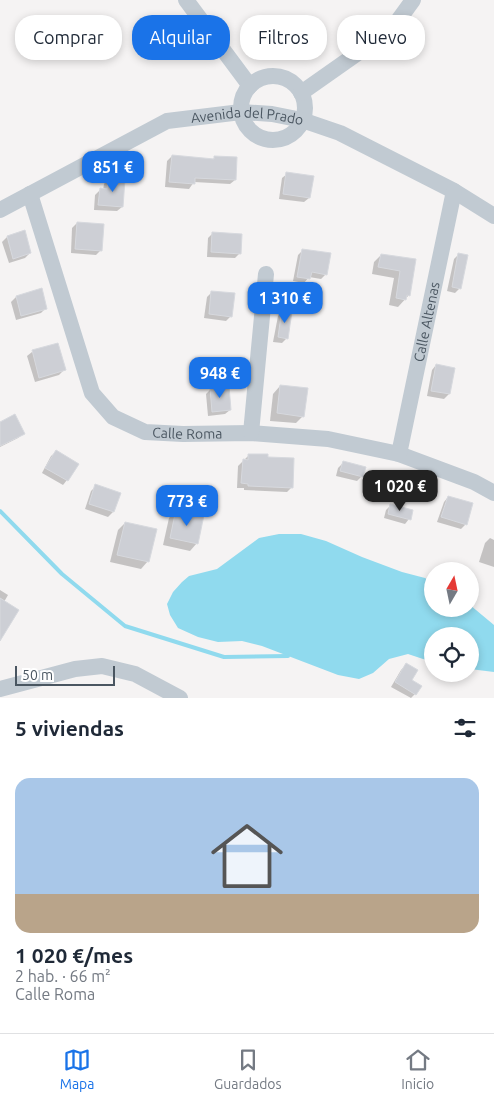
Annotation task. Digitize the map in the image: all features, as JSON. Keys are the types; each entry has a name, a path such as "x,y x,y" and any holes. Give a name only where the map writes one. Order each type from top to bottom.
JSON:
{"street":[{"path":"186,0 250,86"},
{"path":"301,93 392,29 413,0"},
{"path":"267,76 287,79 301,93 305,111 297,129 289,136 268,140 250,130 244,122 241,112 244,94 258,80 267,76"},
{"name":"Avenida del Prado","path":"0,210 167,121 241,112 272,114 302,120 340,133 454,190 494,216"},
{"name":"Calle Altenas","path":"399,454 454,190"},
{"name":"Calle Roma","path":"30,194 92,393 114,417 145,432 183,434 251,433 328,439 399,454 474,482 494,493"},
{"path":"251,433 266,274"},
{"path":"4,698 0,691 75,669 102,666 135,674 180,698"}],"water":[{"path":"279,534 301,534 326,541 402,572 424,578 424,618 479,618 479,612 494,625 494,672 479,670 479,627 424,627 424,659 408,654 389,659 373,673 359,679 338,675 262,646 242,641 218,642 198,637 178,628 170,615 167,604 173,592 182,582 189,576 217,569 259,538"}],"building":[{"path":"172,155 214,159 214,156 237,157 236,180 195,178 195,184 169,182"},
{"path":"286,172 314,176 310,198 283,194"},
{"path":"108,178 125,179 123,207 98,205 100,188 107,189"},
{"path":"77,222 104,224 102,251 75,249"},
{"path":"25,230 31,253 13,259 7,236"},
{"path":"212,232 242,234 241,254 211,252"},
{"path":"302,249 331,253 327,275 312,272 310,279 297,277"},
{"path":"458,253 468,255 461,289 452,287"},
{"path":"381,254 416,259 410,296 407,295 406,300 396,298 400,271 378,267"},
{"path":"42,288 47,309 21,316 16,296"},
{"path":"211,291 235,293 232,317 209,314"},
{"path":"282,309 292,311 288,339 278,337"},
{"path":"58,343 66,370 39,378 32,350"},
{"path":"436,364 455,368 450,394 431,391"},
{"path":"280,385 308,388 304,417 277,413"},
{"path":"229,386 231,410 212,412 210,388"},
{"path":"15,414 25,434 0,446 0,422"},
{"path":"56,450 79,464 68,481 45,468"},
{"path":"248,454 268,454 268,457 294,458 293,488 248,486 248,484 241,483 243,459 248,460"},
{"path":"343,461 366,467 363,477 340,471"},
{"path":"95,484 121,493 114,512 89,504"},
{"path":"448,496 473,503 467,525 441,517"},
{"path":"390,504 413,510 411,520 388,514"},
{"path":"176,509 204,515 198,544 170,538"},
{"path":"125,522 157,529 149,562 117,555"},
{"path":"0,598 19,610 0,641"},
{"path":"406,663 418,670 412,680 422,686 416,695 395,682"}],"waterway":[{"path":"0,511 62,574 125,626 224,657 288,656"}]}
